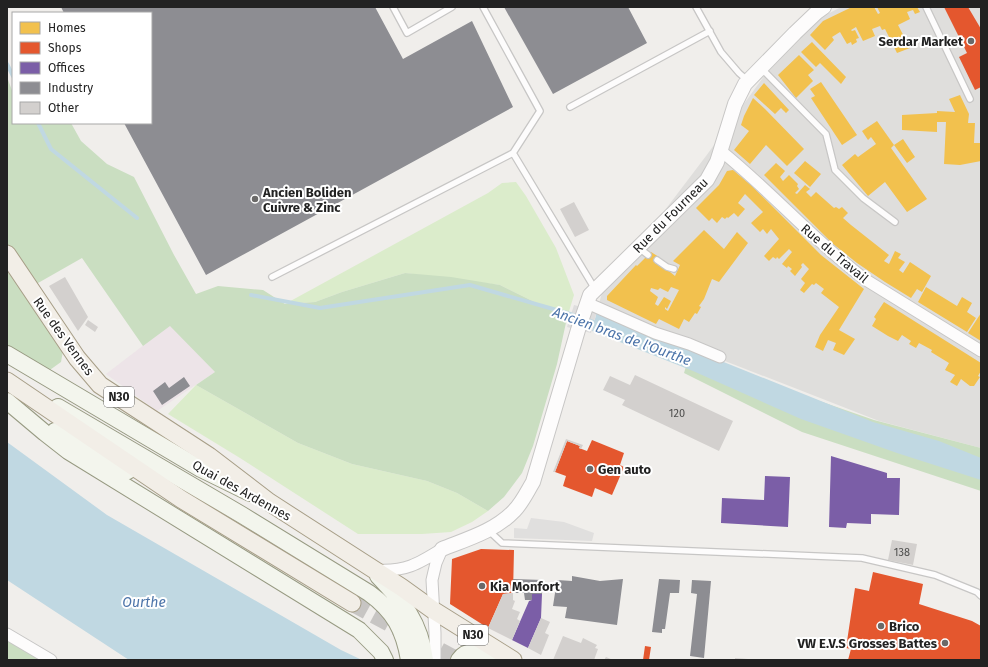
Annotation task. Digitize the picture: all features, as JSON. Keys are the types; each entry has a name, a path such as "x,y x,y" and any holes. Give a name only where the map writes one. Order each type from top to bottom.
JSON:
{"main road":[{"name":"Rue des Vennes","path":"7,254 77,358 100,385 209,456 269,502"},
{"name":"Quai des Ardennes","path":"7,354 201,469 269,502 433,610 513,660"},
{"path":"7,375 370,593 383,603 400,628 407,646 409,660"},
{"path":"7,381 181,499 352,603"},
{"path":"7,401 68,451 359,630 381,652 385,660"},
{"path":"24,414 181,499"},
{"path":"372,569 400,599 416,624 424,649 425,660"},
{"path":"459,660 471,651 482,653 501,660"}],"street":[{"name":"Rue du Fourneau","path":"372,569 390,571 406,569 426,560 442,549 497,526 515,511 533,482 578,330 590,295 644,251 706,180 717,162 735,104 745,84 817,12 824,7"},
{"name":"Rue du Travail","path":"721,151 745,170 810,233 850,268 866,280 981,351"},
{"path":"586,305 720,357"},
{"path":"435,660 432,580 436,563 442,549"},
{"path":"7,634 51,660"}],"lane":[{"path":"393,7 407,33 452,7"},
{"path":"272,277 514,153 540,111 483,7"},
{"path":"696,7 721,52 748,80"},
{"path":"926,7 970,99"},
{"path":"570,107 710,32"},
{"path":"760,68 826,134 835,170 863,198 895,222"},
{"path":"514,153 596,289"},
{"path":"657,260 667,267 674,268"},
{"path":"488,530 502,543 862,558 935,575 977,592 981,596"}],"shaded area":[{"path":"841,7 981,7 981,448 879,421 597,311 602,293 706,156 770,68 820,18"},
{"path":"170,325 215,372 157,411 106,374"},
{"path":"531,518 564,522 594,533 592,541 514,538 514,528 527,529"}],"green space":[{"path":"7,77 12,90 12,124 72,124 81,141 107,164 134,177 196,294 218,286 263,290 285,304 315,302 342,292 405,273 451,277 500,285 567,318 557,364 533,446 522,473 504,497 488,511 457,493 427,481 352,464 298,443 196,385 215,372 170,326 143,346 82,258 24,291 63,351 61,362 47,372 7,347"},
{"path":"516,182 526,196 556,248 574,295 567,318 500,285 405,273 342,292 315,302 285,304 488,193 502,183"},
{"path":"690,353 874,420 981,448 981,491 802,432 684,373"},
{"path":"196,385 298,443 352,464 427,481 457,493 488,511 472,522 451,532 422,534 358,534 240,458 168,414"},
{"path":"7,636 47,660 7,660"}],"water":[{"path":"597,311 873,422 939,441 981,458 981,480 897,453 801,419 693,371 592,331"},
{"name":"Ourthe","path":"7,442 107,515 341,650 362,660 129,660 7,580"}],"pier":[{"path":"574,305 597,311 591,333 567,327"}],"building: Homes":[{"path":"852,7 874,7 878,14 880,13 877,7 917,7 920,12 915,14 913,10 907,12 910,19 898,25 910,48 897,53 885,29 882,30 880,26 872,29 875,36 863,41 856,27 851,30 855,30 859,38 856,39 857,42 852,45 851,42 847,44 840,32 832,37 834,40 825,50 810,35 823,21"},
{"path":"812,42 846,77 841,84 820,63 816,67 801,52"},
{"path":"799,55 814,70 808,75 813,81 796,98 778,75"},
{"path":"821,82 857,135 842,145 811,98 815,96 810,89"},
{"path":"764,83 789,110 786,113 781,108 775,114 754,95"},
{"path":"960,95 969,114 968,123 975,123 974,143 981,143 981,161 960,165 944,164 946,122 937,122 937,132 902,130 902,115 937,113 937,111 955,112 949,99"},
{"path":"753,98 804,149 787,166 766,145 750,164 734,150 749,131 741,125"},
{"path":"877,121 894,145 891,148 927,199 907,212 885,182 868,196 842,165 855,154 858,157 876,144 871,137 868,140 862,131"},
{"path":"903,139 915,157 907,163 894,145"},
{"path":"805,161 821,174 810,187 794,173"},
{"path":"776,163 785,171 780,177 783,181 789,175 798,184 797,186 799,189 795,193 797,194 805,185 810,189 806,192 811,197 816,192 834,208 836,207 839,209 842,207 848,213 843,218 889,255 884,261 889,264 895,251 901,254 898,258 905,262 899,270 903,273 910,262 931,276 922,292 917,289 911,298 857,263 832,243 764,175"},
{"path":"733,170 752,186 821,255 864,289 839,330 855,339 844,355 833,350 836,343 828,340 823,351 815,347 820,335 839,307 821,293 824,289 816,283 814,285 812,284 804,293 800,290 805,283 801,279 809,269 803,263 801,265 802,267 795,276 790,271 792,269 788,266 787,268 782,264 792,252 789,249 779,259 777,257 776,259 773,257 769,261 764,256 779,239 771,229 767,234 763,229 760,232 751,223 763,212 745,194 738,203 745,209 738,217 734,213 725,219 722,217 717,223 712,218 709,221 696,208 719,185 727,171"},
{"path":"704,230 724,249 737,232 748,243 719,282 712,279 704,299 699,306 701,307 697,314 695,313 689,322 684,319 679,329 659,319 656,324 607,300 607,296 636,265 637,266 651,252 659,257 655,263 675,276 680,265 673,261","holes":["671,287 679,290 668,311 665,307 667,309 671,301 664,297 658,306 655,304 658,297 650,291 651,288 658,290 660,288 668,292"]},
{"path":"926,287 957,306 962,297 972,303 967,312 976,318 967,332 918,302"},
{"path":"884,302 981,363 981,371 978,376 980,377 974,386 970,386 961,379 957,386 950,382 955,375 945,370 949,363 931,352 932,350 919,343 916,348 909,344 911,341 902,335 898,341 872,326 876,319 874,317"},
{"path":"981,313 981,341 968,333"}],"building: Shops":[{"name":"Serdar Market","path":"944,7 968,7 981,29 981,87 975,90 959,57 967,53"},
{"name":"Gen auto","path":"592,440 624,453 620,465 624,467 612,495 595,488 592,497 563,486 566,476 555,472 567,441 580,446 579,448 587,451"},
{"name":"Kia Monfort","path":"481,549 514,550 513,593 503,594 488,628 450,604 452,559"},
{"name":"Brico","path":"873,572 923,584 919,604 972,621 981,626 981,660 848,660 851,649 846,648 855,588 869,591"},
{"path":"645,646 651,647 649,660 643,660"}],"building: Offices":[{"path":"831,456 887,473 887,478 900,478 899,515 871,514 871,524 847,523 846,528 829,527"},
{"path":"765,476 790,477 788,527 721,523 722,498 764,500"},
{"path":"532,594 542,594 541,618 528,648 512,640 529,601 532,600"}],"building: Industry":[{"name":"Ancien Boliden Cuivre & Zinc","path":"61,7 375,7 403,59 472,21 513,107 206,275 125,124 152,124 152,12 64,12"},
{"path":"504,7 628,7 647,43 553,94"},
{"path":"184,377 190,386 162,405 153,391 165,382 169,388"},
{"path":"572,576 600,581 623,579 617,625 565,618 567,607 553,606 557,580 572,581"},
{"path":"513,579 543,580 542,594 532,594 532,600 525,600 524,593 513,593"},
{"path":"659,579 680,580 679,593 670,593 665,629 662,629 662,633 652,632"},
{"path":"692,580 711,581 704,658 690,656 697,594 691,593"}],"building: Other":[{"path":"574,202 589,230 575,237 560,209"},
{"path":"65,277 88,317 78,331 49,286"},
{"path":"88,320 98,327 95,332 85,325"},
{"path":"635,375 733,421 719,451 622,405 625,400 603,390 610,376 630,385"},
{"path":"566,439 583,445 581,449 579,448 580,446 567,441 555,472 553,472"},
{"path":"892,540 917,544 913,565 888,560"},
{"path":"513,593 513,600 515,601 512,609 520,612 517,619 520,621 512,640 488,628 503,594"},
{"path":"541,618 550,622 545,633 549,635 541,655 528,648"},
{"path":"563,636 581,643 583,638 597,645 595,648 598,649 594,660 553,660"},
{"path":"606,657 613,660 604,660"},
{"path":"735,658 748,659 748,660 735,660"}],"waterway":[{"path":"7,64 12,74"},
{"path":"38,124 51,149 137,218"},
{"name":"Ancien bras de l'Ourthe","path":"251,295 320,308 470,285 567,313 599,324"}],"tunnel":[{"path":"352,603 457,660"}],"place":[{"name":"Serdar Market","path":"971,41"},
{"name":"Ancien Boliden Cuivre & Zinc","path":"255,199"},
{"name":"Gen auto","path":"590,469"},
{"name":"Kia Monfort","path":"482,586"},
{"name":"Brico","path":"881,626"},
{"name":"VW E.V.S Grosses Battes","path":"945,643"}]}
